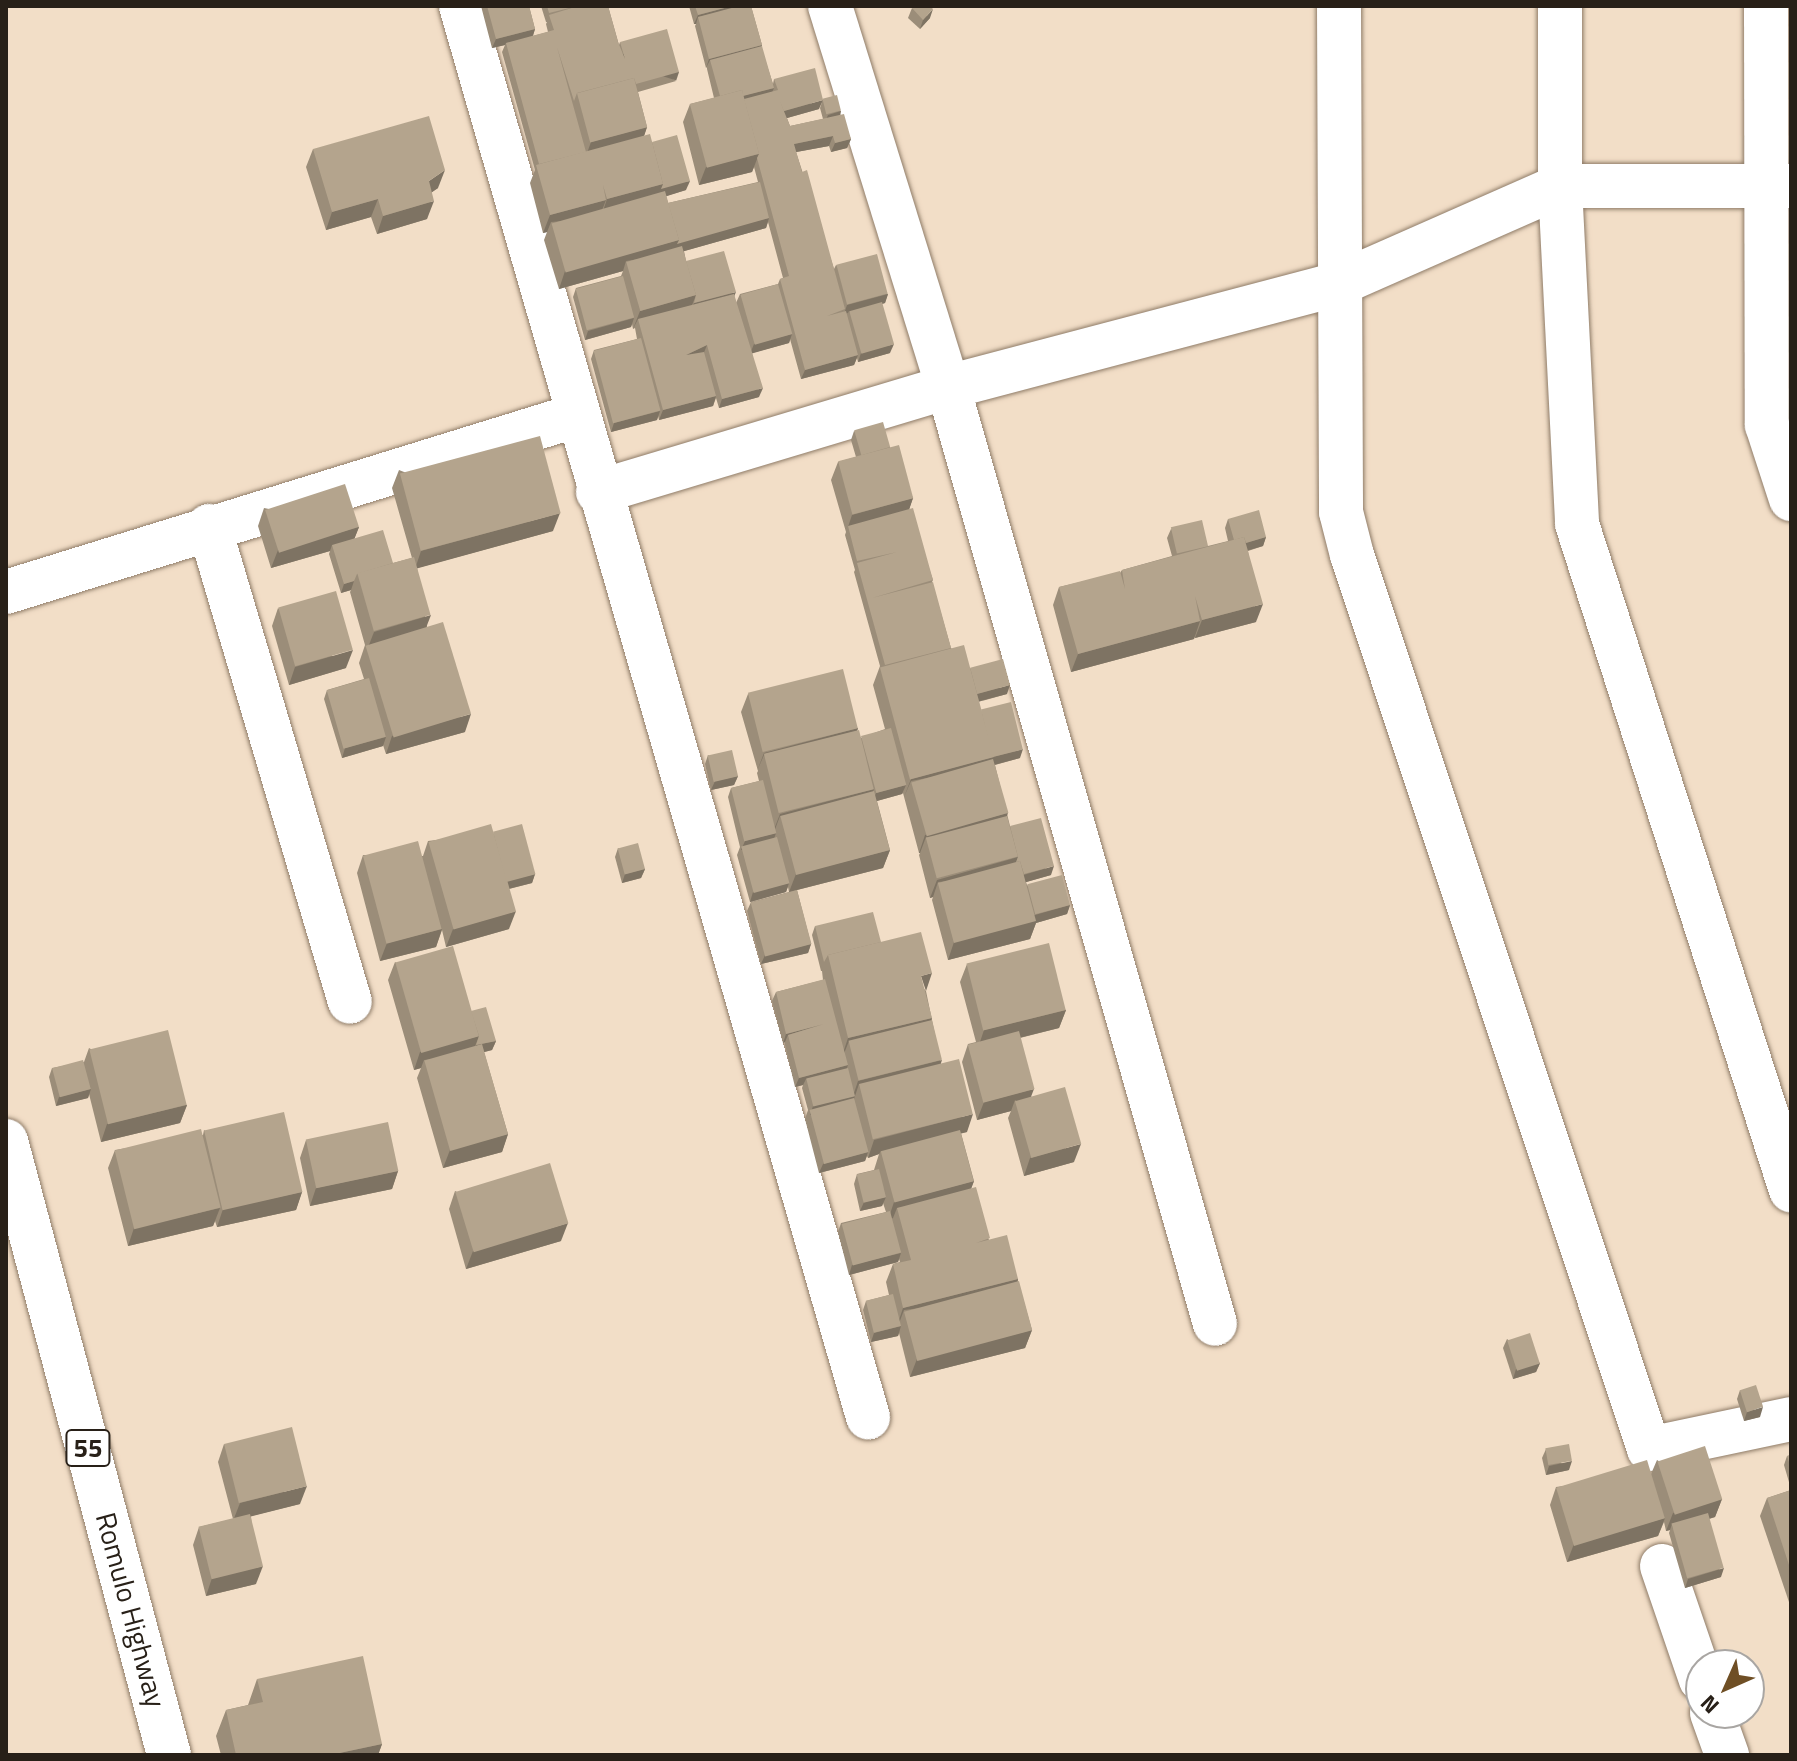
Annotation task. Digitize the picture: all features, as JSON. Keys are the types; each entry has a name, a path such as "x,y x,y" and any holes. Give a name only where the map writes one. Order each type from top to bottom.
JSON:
{"main road":[{"path":"461,6 598,492 868,1417"},
{"path":"830,6 948,387 1215,1324"},
{"path":"1339,6 1341,512 1352,555 1649,1449 1791,1419"},
{"path":"1560,6 1560,186 1577,524 1791,1190"},
{"path":"1766,6 1778,186 1767,425 1791,499"},
{"path":"598,492 948,387 1338,284 1560,186 1778,186"},
{"path":"6,592 209,526 578,415"},
{"path":"209,526 350,1002"},
{"name":"Romulo Highway","path":"6,1141 169,1755"},
{"path":"1662,1566 1690,1649"},
{"path":"1718,1729 1727,1755"}],"building":[{"path":"487,6 529,6 535,29 496,39"},
{"path":"547,6 578,6 549,13"},
{"path":"578,6 608,6 625,59 620,42 667,29 679,72 636,84 634,78 577,93 574,101 557,47 586,152 539,164 506,43 554,30 549,15"},
{"path":"695,6 732,6 698,15"},
{"path":"739,6 751,6 762,45 709,59 698,17"},
{"path":"930,6 933,9 923,20 912,8"},
{"path":"762,46 774,88 743,96 742,90 720,96 710,60"},
{"path":"815,68 823,100 784,111 779,99 790,126 844,114 851,139 835,143 833,136 794,144 802,172 807,170 845,309 827,316 846,311 858,355 805,370 780,279 789,276 744,99 778,90 774,79"},
{"path":"634,78 647,127 590,143 577,93"},
{"path":"742,90 759,154 707,168 690,104"},
{"path":"837,95 841,111 826,114 822,99"},
{"path":"429,116 445,170 429,181 434,201 383,216 378,199 332,212 313,149"},
{"path":"650,134 663,184 607,199 603,185 606,200 550,215 536,165"},
{"path":"677,135 690,181 661,189 663,184 652,142"},
{"path":"760,182 769,218 677,244 679,240 668,203"},
{"path":"665,191 679,240 566,273 552,224"},
{"path":"682,246 696,295 640,311 626,262"},
{"path":"724,251 736,292 694,303 696,295 686,261"},
{"path":"877,254 888,294 847,304 836,265"},
{"path":"623,276 634,318 587,330 576,289"},
{"path":"778,284 792,334 755,345 741,295"},
{"path":"734,294 763,388 722,399 707,345 686,355 704,352 716,396 663,410 638,319"},
{"path":"882,302 894,344 861,354 849,311"},
{"path":"641,338 660,410 613,423 594,351"},
{"path":"883,422 890,447 861,455 854,430"},
{"path":"540,436 561,513 421,551 400,474"},
{"path":"899,445 913,498 852,514 838,461"},
{"path":"345,484 359,527 279,553 265,510"},
{"path":"913,508 933,580 872,598 933,582 951,648 885,665 857,563 897,552 857,561 848,526"},
{"path":"1259,510 1266,537 1246,543 1244,537 1234,540 1228,519"},
{"path":"1202,520 1208,546 1177,554 1171,527"},
{"path":"383,530 393,563 357,574 354,581 344,584 332,545"},
{"path":"1244,537 1263,604 1202,620 1195,596 1200,621 1078,654 1059,587 1120,571 1125,589 1122,570"},
{"path":"414,557 431,615 374,631 357,573"},
{"path":"336,591 353,650 295,666 278,608"},
{"path":"443,622 471,714 394,737 366,646"},
{"path":"964,645 994,757 910,780 880,668"},
{"path":"1003,659 1010,685 977,694 970,668"},
{"path":"843,669 858,728 763,752 748,693"},
{"path":"369,678 386,737 344,749 327,690"},
{"path":"1011,702 1023,750 993,757 981,709"},
{"path":"891,728 906,785 876,793 861,736"},
{"path":"859,730 874,789 779,813 764,754"},
{"path":"732,750 738,776 714,782 708,756"},
{"path":"993,759 1008,813 927,836 911,782"},
{"path":"763,780 776,833 744,841 731,788"},
{"path":"874,791 890,850 796,875 780,816"},
{"path":"1007,816 1018,857 937,878 926,838"},
{"path":"1041,818 1054,866 1024,874 1020,861 1016,862 1018,857 1010,826"},
{"path":"491,824 516,911 454,929 429,842"},
{"path":"522,824 535,874 506,882 493,832"},
{"path":"777,837 789,883 754,893 741,847"},
{"path":"418,841 442,929 386,944 363,856"},
{"path":"638,843 645,869 625,875 618,848"},
{"path":"1020,861 1036,921 954,943 938,883"},
{"path":"1062,875 1070,905 1035,914 1027,884"},
{"path":"797,890 811,944 765,957 751,902"},
{"path":"873,912 881,942 828,955 824,962 815,926"},
{"path":"921,932 932,973 921,976 932,1018 848,1038 828,955"},
{"path":"1049,943 1066,1010 983,1031 967,964"},
{"path":"453,946 479,1036 421,1053 395,963"},
{"path":"825,979 848,1065 799,1078 788,1035 824,1024 786,1034 776,992"},
{"path":"486,1007 496,1041 476,1045 479,1036 471,1011"},
{"path":"932,1020 942,1060 858,1081 849,1041"},
{"path":"168,1030 187,1105 108,1124 89,1050"},
{"path":"1019,1031 1035,1089 983,1103 968,1045"},
{"path":"482,1044 508,1134 450,1151 424,1061"},
{"path":"959,1059 973,1114 873,1139 859,1084"},
{"path":"83,1060 91,1089 60,1097 52,1068"},
{"path":"848,1068 855,1096 813,1107 806,1078"},
{"path":"1065,1087 1081,1144 1031,1158 1015,1101"},
{"path":"854,1098 868,1152 824,1164 810,1110"},
{"path":"284,1112 302,1192 223,1210 204,1130"},
{"path":"388,1122 398,1171 316,1188 306,1139"},
{"path":"201,1129 221,1208 134,1229 115,1151"},
{"path":"960,1130 974,1181 895,1202 881,1151"},
{"path":"550,1163 568,1223 474,1252 455,1192"},
{"path":"879,1169 886,1197 864,1203 857,1175"},
{"path":"976,1187 990,1238 976,1243 1007,1235 1018,1279 903,1308 893,1264 911,1260 897,1208"},
{"path":"890,1211 901,1253 853,1265 842,1224"},
{"path":"1019,1281 1032,1330 917,1361 904,1312"},
{"path":"893,1294 901,1326 874,1333 866,1301"},
{"path":"1530,1333 1540,1363 1517,1371 1507,1340"},
{"path":"1756,1385 1763,1407 1747,1412 1740,1390"},
{"path":"292,1427 307,1486 239,1503 224,1444"},
{"path":"1569,1444 1572,1461 1548,1465 1545,1448"},
{"path":"1705,1446 1722,1499 1675,1515 1657,1461"},
{"path":"1647,1460 1665,1518 1574,1546 1556,1488"},
{"path":"1791,1490 1791,1571 1767,1498"},
{"path":"1708,1513 1724,1568 1687,1578 1671,1523"},
{"path":"250,1514 263,1566 212,1579 199,1527"},
{"path":"363,1656 382,1744 330,1755 236,1755 226,1710 263,1702 257,1679"}]}
